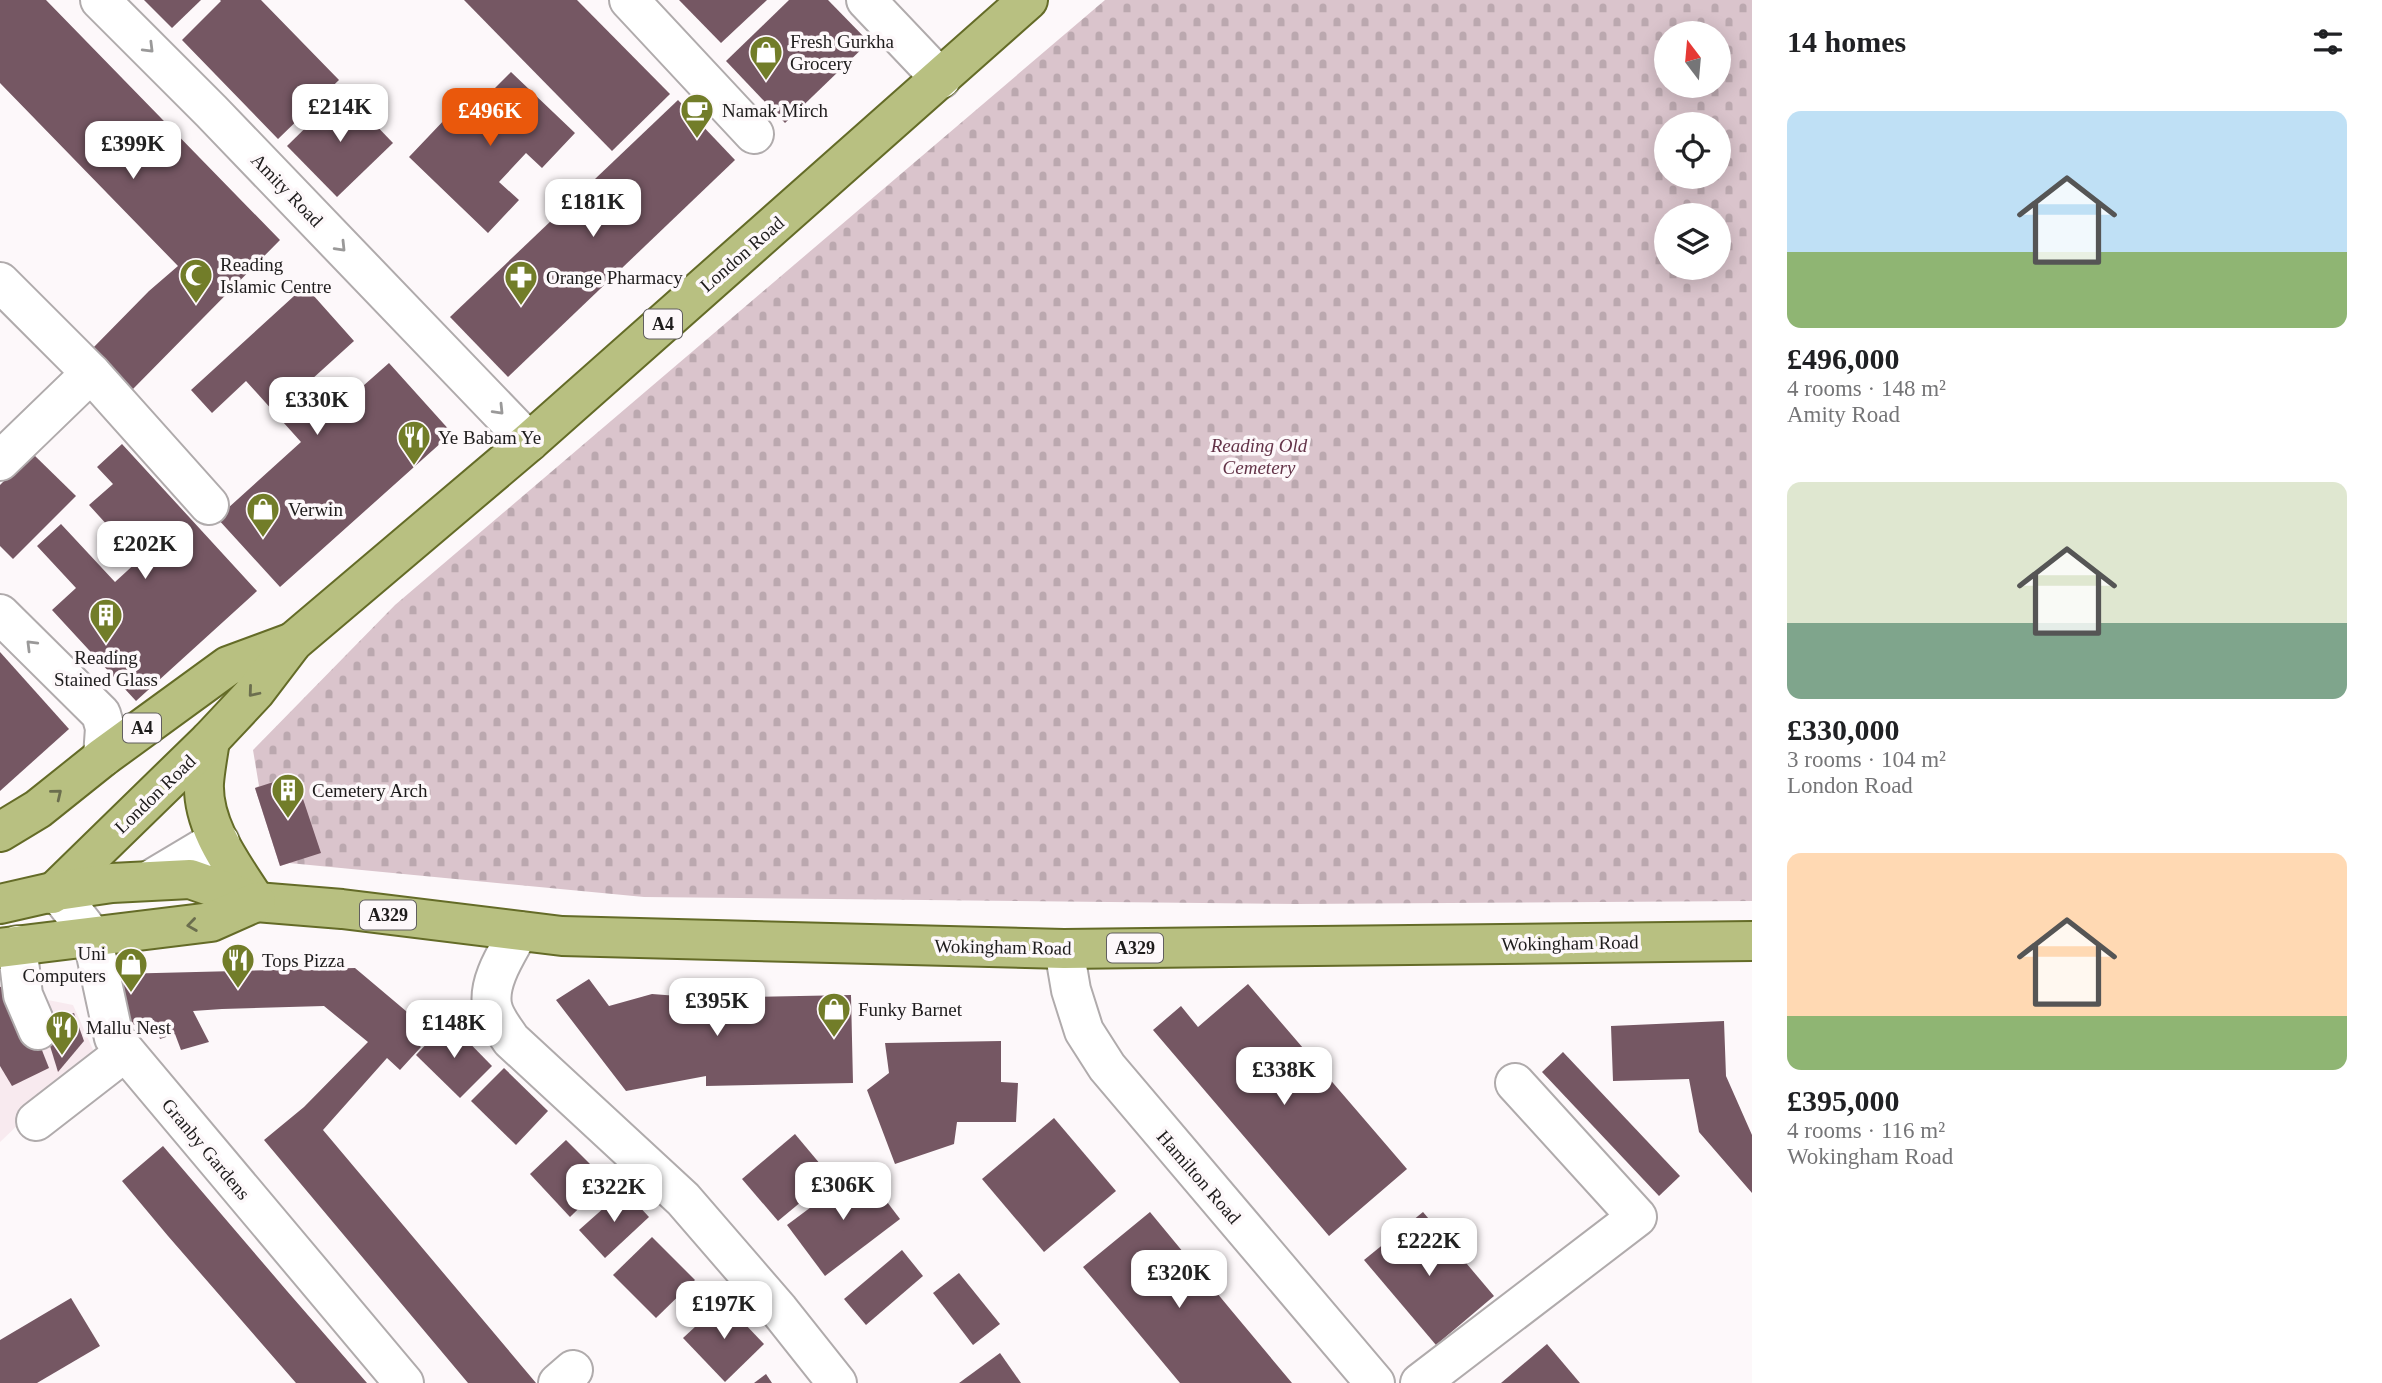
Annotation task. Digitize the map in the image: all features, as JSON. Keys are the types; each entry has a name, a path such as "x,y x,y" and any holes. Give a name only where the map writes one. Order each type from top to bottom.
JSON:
{"main road":[{"name":"London Road","path":"5,940 210,740 255,692 293,642 529,442 1028,0"},
{"name":"London Road","path":"0,832 38,809 103,757 228,666 293,642"},
{"path":"210,740 204,786 209,816 220,842 256,902"},
{"name":"Wokingham Road","path":"57,891 150,880 190,879 256,902 342,909 562,936 1064,949 1752,941"},
{"name":"A329","path":"0,904 57,891"},
{"name":"Wokingham Road","path":"92,936 211,922 256,902"},
{"name":"A329","path":"5,940 92,936"}],"street":[{"name":"Amity Road","path":"100,0 529,442"},
{"path":"629,0 754,134"},
{"path":"866,0 941,79"},
{"path":"0,282 91,373 209,505"},
{"path":"0,461 91,373"},
{"path":"0,614 101,715 105,728 103,757"},
{"path":"150,880 202,849 220,842"},
{"name":"Granby Gardens","path":"57,891 92,936 114,1038 404,1383"},
{"path":"519,931 494,981 492,1003 497,1018 511,1040 683,1199 779,1310 836,1383"},
{"path":"5,940 38,1030"},
{"name":"Hamilton Road","path":"1064,949 1071,990 1084,1031 1107,1067 1376,1383"},
{"path":"36,1121 125,1052"},
{"path":"1420,1383 1637,1217 1515,1083"}],"shaded area":[{"path":"6,981 23,995 73,1005 94,1052 0,1142 0,984"}],"green space":[{"name":"Reading Old Cemetery","path":"1105,0 1752,0 1752,901 1297,904 644,897 289,863 280,866 255,788 259,786 253,750 395,605"}],"building":[{"path":"0,0 46,0 280,240 132,390 91,350 149,291 178,266 0,83"},
{"path":"144,0 201,0 172,28"},
{"path":"220,0 261,0 339,80 278,139 182,40"},
{"path":"464,0 577,0 670,94 612,151"},
{"path":"679,0 767,0 721,43"},
{"path":"789,0 828,0 869,42 785,123 726,61"},
{"path":"511,72 575,133 542,168 526,153 499,182 519,200 488,233 409,157 467,96 477,106"},
{"path":"343,91 393,143 337,197 287,146"},
{"path":"678,100 735,160 508,377 450,317"},
{"path":"305,286 354,341 311,380 337,409 389,363 452,433 280,587 217,518 301,442 246,381 212,413 191,390"},
{"path":"122,444 257,591 136,701 52,610 76,588 37,546 61,524 115,582 139,560 89,505 113,484 97,467"},
{"path":"32,453 76,496 13,559 0,546 0,485"},
{"path":"0,652 69,729 0,791"},
{"name":"Cemetery Arch","path":"295,775 321,853 280,866 255,788"},
{"path":"355,968 419,1022 408,1034 421,1047 400,1070 387,1058 323,1130 536,1383 468,1383 264,1140 304,1107 368,1042 324,1006 222,1009 193,1011 209,1042 181,1050 175,1034 160,1039 154,1020 127,1026 116,974"},
{"path":"589,979 609,1006 652,994 704,998 851,995 853,1083 706,1086 706,1076 626,1091 556,1000"},
{"path":"1248,984 1407,1169 1329,1236 1153,1030 1181,1006 1198,1027"},
{"path":"0,987 17,987 49,1068 12,1086 0,1066"},
{"name":"Mallu Nest","path":"74,1013 84,1041 58,1072 43,1023"},
{"path":"448,1021 492,1066 460,1098 416,1055"},
{"path":"1724,1021 1726,1076 1752,1135 1752,1193 1699,1132 1689,1079 1613,1081 1611,1026"},
{"path":"1001,1041 1001,1082 1018,1083 1016,1122 957,1122 954,1144 895,1164 867,1090 889,1073 885,1043"},
{"path":"1563,1052 1680,1176 1659,1196 1542,1072"},
{"path":"504,1068 548,1111 516,1145 471,1101"},
{"path":"1054,1118 1116,1191 1044,1252 982,1179"},
{"path":"795,1134 831,1177 778,1221 742,1179"},
{"path":"566,1140 607,1181 570,1217 530,1174"},
{"path":"163,1146 367,1383 296,1383 168,1236 122,1181"},
{"path":"862,1169 900,1219 825,1276 787,1225"},
{"path":"624,1190 649,1217 605,1258 579,1230"},
{"path":"1150,1212 1292,1383 1180,1383 1083,1267"},
{"path":"1423,1212 1494,1296 1436,1345 1364,1260"},
{"path":"652,1237 695,1280 656,1318 613,1275"},
{"path":"902,1250 923,1276 866,1325 844,1299"},
{"path":"959,1273 1000,1324 973,1345 933,1293"},
{"path":"71,1298 100,1346 37,1383 0,1383 0,1340"},
{"path":"723,1301 764,1344 725,1382 683,1338"},
{"path":"1547,1344 1580,1383 1501,1383"},
{"path":"1000,1353 1021,1383 959,1383"},
{"path":"766,1374 772,1383 754,1383"}],"place":[{"name":"Fresh Gurkha Grocery","path":"766,82"},
{"name":"Namak Mirch","path":"697,140"},
{"name":"Reading Islamic Centre","path":"196,305"},
{"name":"Orange Pharmacy","path":"521,307"},
{"name":"Ye Babam Ye","path":"414,467"},
{"name":"Verwin","path":"263,539"},
{"name":"Reading Stained Glass","path":"106,645"},
{"name":"Cemetery Arch","path":"288,820"},
{"name":"Tops Pizza","path":"238,990"},
{"name":"Uni Computers","path":"131,994"},
{"name":"Funky Barnet","path":"834,1039"},
{"name":"Mallu Nest","path":"62,1057"}]}
